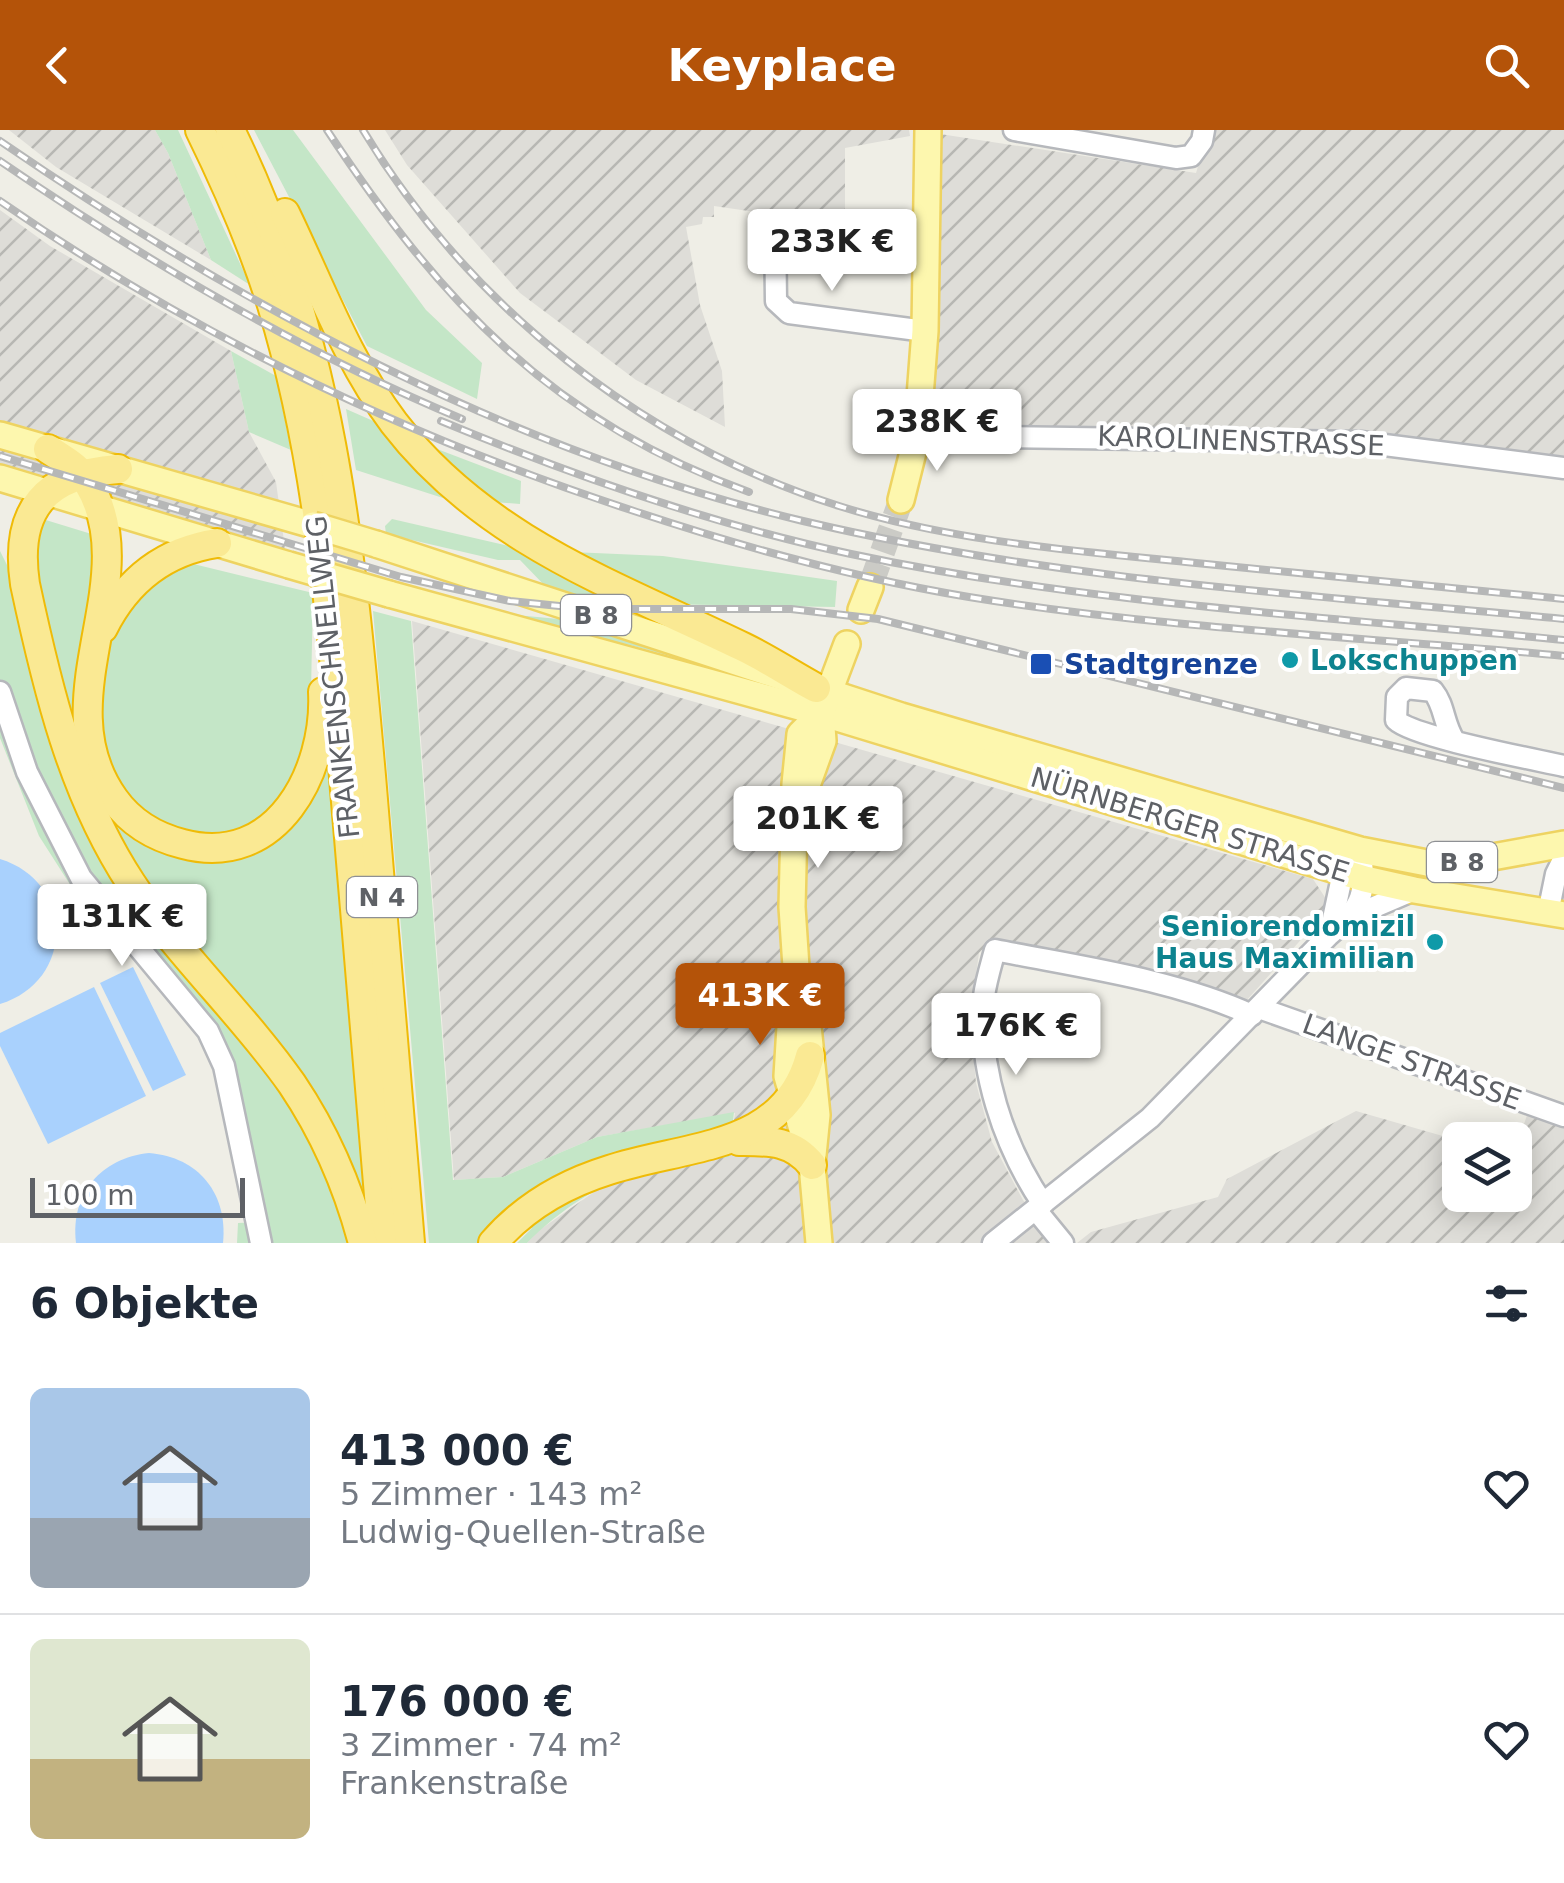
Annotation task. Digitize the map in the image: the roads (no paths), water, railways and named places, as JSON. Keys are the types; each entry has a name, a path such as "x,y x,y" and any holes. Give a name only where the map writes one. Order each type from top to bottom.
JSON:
{"highway":[{"name":"FRANKENSCHNELLWEG","path":"200,130 254,250 290,371 310,462 391,1182 410,1243"},
{"name":"FRANKENSCHNELLWEG","path":"230,130 268,214 296,293 323,395 340,485 364,686 391,1182 383,1243"},
{"path":"238,130 252,144 358,363 392,420 448,483 530,544 745,648 822,698"},
{"path":"48,449 81,473 98,507 106,553 86,703 88,731 113,798 138,824 168,840 200,846 232,844 264,832 279,821 308,780 320,734 322,675 330,621"},
{"path":"118,469 66,478 35,504 24,532 25,584 66,747 101,832 150,910 268,1053 306,1106 338,1166 363,1243"},
{"path":"0,539 25,584"},
{"path":"92,658 110,614 142,575 177,552 217,543"},
{"path":"493,1243 534,1205 576,1182 762,1126 791,1100 802,1083 810,1056"},
{"path":"723,1140 782,1143 800,1152 812,1165"}],"main road":[{"path":"901,500 917,436 925,332 928,130"},
{"name":"B 8","path":"0,436 376,544 822,698"},
{"name":"B 8","path":"0,478 389,594 822,698"},
{"path":"819,1243 812,1165 817,1116 808,1026 798,998 791,884 794,784 800,734 847,644"},
{"name":"NÜRNBERGER STRASSE","path":"822,698 1360,850"},
{"name":"NÜRNBERGER STRASSE","path":"822,698 1354,876 1556,914"},
{"name":"B 8","path":"1360,850 1442,864 1564,844"},
{"path":"798,998 787,1061 791,1100 812,1165"}],"street":[{"path":"1014,130 1176,158 1191,156 1204,130"},
{"path":"775,223 776,301 789,313 925,332"},
{"name":"KAROLINENSTRASSE","path":"917,436 1361,442 1564,468"},
{"path":"0,692 27,772 81,878 208,1031 224,1066 260,1243"},
{"path":"1454,740 1564,766"},
{"path":"1351,917 1360,850"},
{"path":"1556,914 1556,874 1564,858"},
{"path":"1329,935 1354,876"},
{"path":"993,1243 1150,1118 1329,935 1351,917 1414,890"},
{"name":"LANGE STRASSE","path":"1039,1207 1017,1162 991,1082 983,1018 984,992 995,950 1256,1011 1562,1110"},
{"path":"1039,1207 1063,1243"}],"water":[{"path":"0,859 25,871 42,888 53,909 56,931 53,954 42,975 25,992 0,1004"},
{"path":"133,967 186,1075 153,1091 100,983"},
{"path":"94,987 146,1096 48,1144 0,1046 0,1033"},
{"path":"149,1153 182,1162 207,1181 221,1209 223,1243 76,1243 78,1209 92,1182 116,1162"}],"tunnel":[{"path":"870,587 901,500"}],"railway":[{"path":"327,130 413,249 506,348 558,391 615,430 679,463 749,492"},
{"path":"363,130 406,194 455,254 509,310 567,361 630,406 697,446 767,479 882,518 1016,544 1564,599"},
{"path":"0,141 187,261 384,368 590,456 695,492 897,541 1086,572 1564,619"},
{"path":"0,161 225,302 342,364 462,419"},
{"path":"0,201 149,296 226,339 384,416 548,481 756,549 883,581 1043,608 1192,625 1564,656"},
{"path":"441,421 643,497 851,554 1116,597 1564,640"},
{"path":"0,456 401,577 510,601 589,609 791,609 878,619 1564,788"}],"place":[{"name":"Lokschuppen","path":"1290,660"},
{"name":"Stadtgrenze","path":"1041,664"},
{"name":"Seniorendomizil Haus Maximilian","path":"1435,942"}]}
